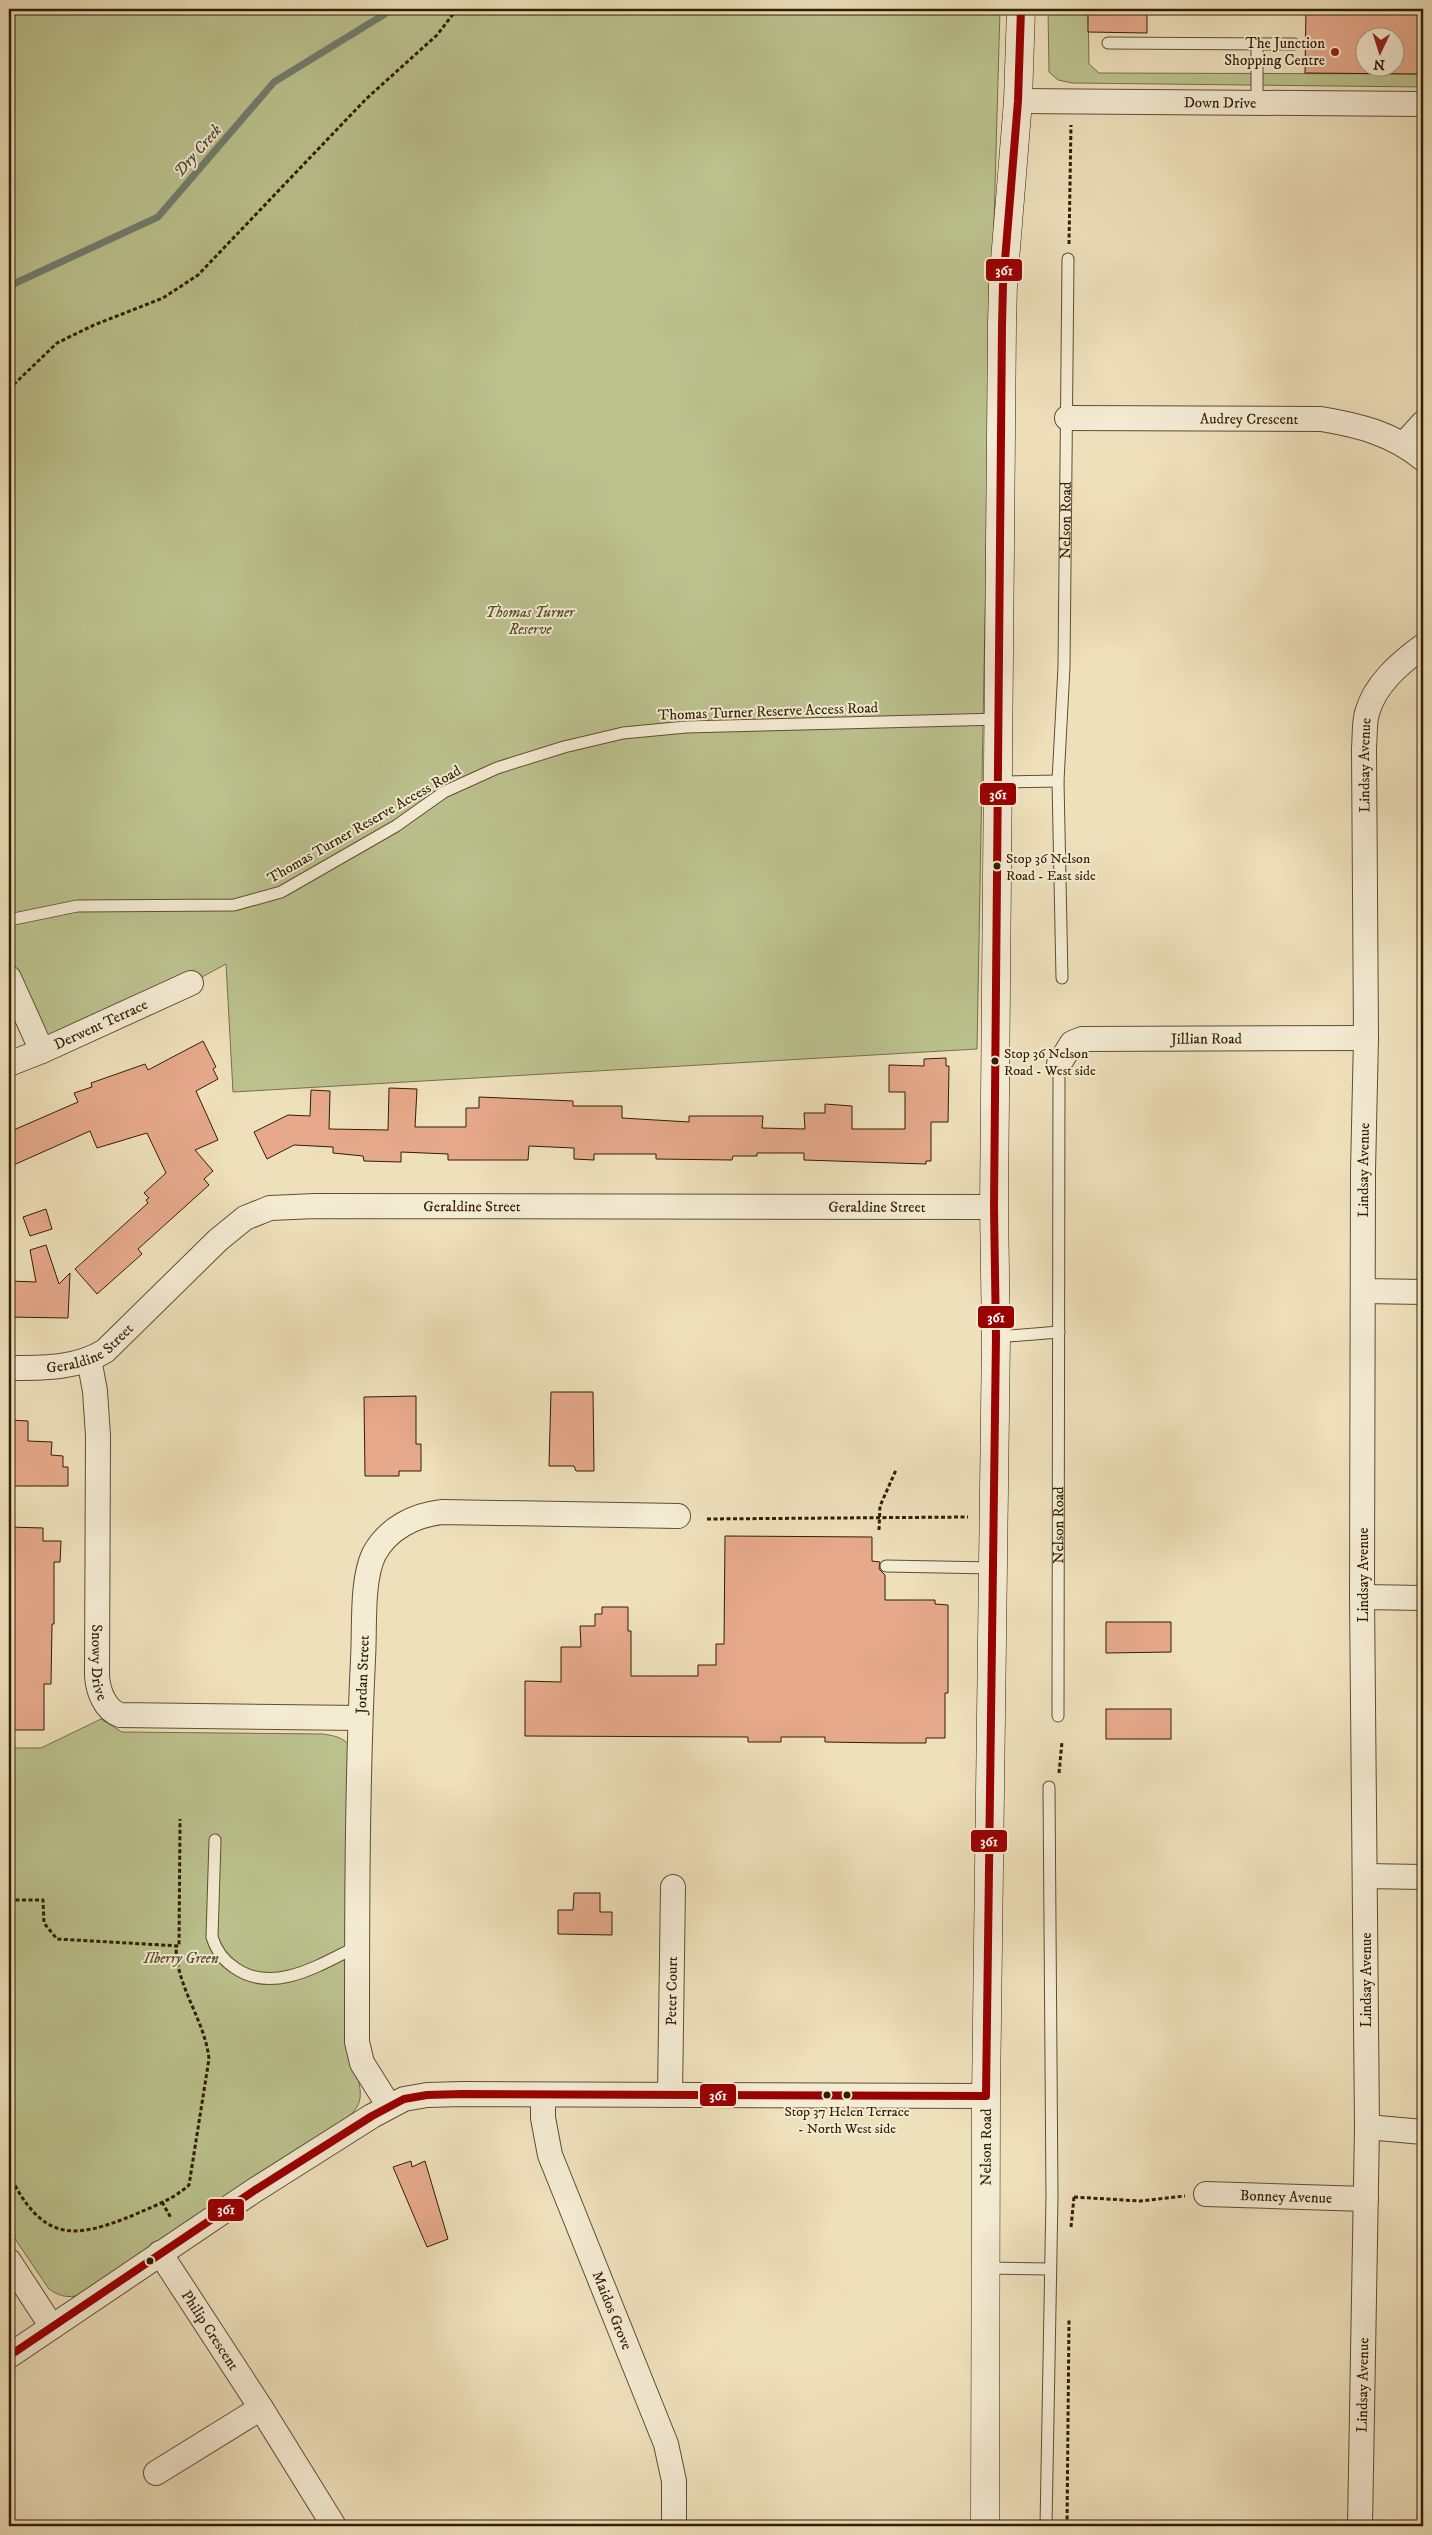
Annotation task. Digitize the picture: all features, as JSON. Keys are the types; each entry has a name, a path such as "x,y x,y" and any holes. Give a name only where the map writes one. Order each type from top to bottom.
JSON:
{"main road":[{"name":"Nelson Road","path":"985,2525 986,2096 996,1337 994,1208 1003,285 1018,101 1021,9"}],"street":[{"name":"Down Drive","path":"1018,101 1423,104"},
{"name":"Audrey Crescent","path":"1067,418 1321,419 1356,425 1403,445 1423,459"},
{"path":"1403,445 1423,423"},
{"name":"Lindsay Avenue","path":"1360,2526 1367,2127 1362,1597 1366,1038 1364,748 1366,715 1371,700 1402,662 1423,646"},
{"path":"9,978 42,1051"},
{"name":"Derwent Terrace","path":"9,1064 42,1051 191,983"},
{"name":"Jillian Road","path":"1059,1064 1072,1043 1082,1039 1366,1038"},
{"name":"Geraldine Street","path":"9,1368 54,1367 89,1359 113,1345 236,1225 253,1214 270,1208 298,1206 994,1208"},
{"path":"1363,1291 1423,1292"},
{"name":"Snowy Drive","path":"89,1359 95,1391 98,1436 97,1676 99,1691 106,1704 114,1713 120,1715 360,1718"},
{"name":"Jordan Street","path":"390,2106 362,2063 358,2050 360,1718 368,1571 378,1549 394,1530 421,1516 453,1511 678,1516"},
{"path":"1362,1597 1423,1598"},
{"path":"1365,1876 1423,1877"},
{"name":"Peter Court","path":"670,2095 673,1887"},
{"path":"9,2356 263,2184 404,2099 427,2095 986,2096"},
{"name":"Maidos Grove","path":"542,2095 542,2118 550,2155 666,2444 674,2481 674,2524"},
{"path":"1367,2127 1423,2132"},
{"name":"Bonney Avenue","path":"1199,2195 1366,2199"},
{"name":"Philip Crescent","path":"160,2253 261,2408 334,2526"},
{"path":"9,2261 52,2327"},
{"path":"156,2473 261,2408"}],"lane":[{"path":"1108,43 1294,44"},
{"path":"1257,104 1258,44"},
{"name":"Nelson Road","path":"1062,978 1058,781 1064,667 1068,259"},
{"name":"Thomas Turner Reserve Access Road","path":"9,920 77,906 234,905 281,892 396,826 444,792 497,768 623,733 696,727 1000,719"},
{"path":"999,782 1058,781"},
{"name":"Nelson Road","path":"1058,1716 1059,1064"},
{"path":"996,1337 1059,1332"},
{"path":"886,1566 993,1568"},
{"path":"1046,2526 1049,2269 1052,2197 1050,1786"},
{"path":"215,1840 212,1937 215,1946 229,1964 248,1976 268,1980 308,1969 358,1946"},
{"path":"986,2268 1049,2269"}],"path":[{"path":"9,389 58,343 94,325 163,298 198,275 366,99 437,35 457,9"},
{"path":"1068,259 1071,117"},
{"path":"879,1530 880,1506 896,1470"},
{"path":"707,1519 971,1518"},
{"path":"1059,1773 1062,1742"},
{"path":"9,2174 24,2200 40,2220 55,2228 73,2232 102,2228 162,2202 182,2192 189,2185 192,2176 209,2059 208,2046 186,1995 179,1970 176,1946 178,1946 180,1819"},
{"path":"9,1900 43,1900 44,1923 57,1939 176,1946"},
{"path":"1067,2198 1140,2201 1199,2195"},
{"path":"1070,2237 1074,2197"},
{"path":"162,2202 174,2226"},
{"path":"1067,2526 1069,2315"},
{"path":"674,2524 985,2525"}],"green space":[{"name":"Thomas Turner Reserve","path":"9,9 1000,9 989,401 977,1049 233,1092 226,964 191,983 42,1051 9,978"},
{"path":"1048,9 1088,9 1089,64 1099,73 1354,74 1354,78 1404,78 1404,74 1423,74 1423,87 1072,83 1058,80 1049,72"},
{"name":"Ilberry Green","path":"101,1719 122,1732 323,1734 342,1739 351,1748 353,2062 358,2078 360,2099 352,2113 321,2136 81,2295 68,2297 57,2294 49,2289 9,2230 9,1748 41,1748"}],"building":[{"path":"1088,9 1147,9 1147,33 1088,32"},
{"name":"The Junction Shopping Centre","path":"1306,9 1423,9 1423,74 1404,74 1404,28 1354,28 1354,73 1305,73"},
{"path":"203,1041 216,1067 213,1069 218,1079 196,1091 218,1140 195,1150 213,1171 204,1179 209,1185 138,1249 142,1254 97,1294 75,1269 148,1203 146,1200 149,1198 144,1193 166,1173 147,1133 97,1148 90,1131 9,1167 9,1132 78,1102 74,1093 92,1087 91,1083 145,1064 148,1070"},
{"path":"946,1058 946,1066 949,1066 948,1122 931,1122 931,1161 926,1161 926,1164 804,1160 804,1153 757,1153 757,1156 733,1156 732,1160 656,1159 656,1154 594,1154 594,1160 574,1159 574,1148 529,1146 528,1160 448,1160 448,1154 401,1152 401,1162 364,1161 363,1156 333,1153 333,1147 294,1145 267,1159 254,1132 288,1115 310,1116 311,1090 330,1091 329,1129 388,1130 389,1088 417,1089 415,1127 466,1127 466,1108 479,1108 479,1097 573,1101 573,1106 622,1106 622,1118 689,1122 689,1116 763,1116 762,1128 805,1129 804,1113 825,1113 825,1104 852,1106 852,1129 905,1129 905,1092 889,1092 889,1065 924,1066 924,1059"},
{"path":"46,1209 52,1229 30,1236 23,1217"},
{"path":"46,1245 59,1284 70,1273 68,1318 9,1317 9,1281 36,1282 30,1250"},
{"path":"551,1392 593,1392 594,1471 576,1471 574,1466 549,1466"},
{"path":"416,1396 416,1444 421,1444 421,1471 399,1471 399,1476 365,1476 364,1397"},
{"path":"9,1420 28,1421 28,1441 52,1442 51,1455 63,1456 63,1467 68,1467 68,1486 9,1486"},
{"path":"9,1527 43,1528 43,1541 61,1541 60,1562 54,1562 54,1624 52,1624 51,1684 44,1684 44,1730 14,1730 14,1718 9,1718"},
{"path":"725,1536 872,1537 872,1561 880,1562 879,1569 885,1575 885,1600 935,1600 935,1604 948,1605 948,1693 945,1693 945,1738 926,1738 926,1743 892,1743 825,1742 825,1737 781,1737 781,1742 748,1742 748,1737 525,1736 525,1681 561,1682 561,1647 581,1647 580,1626 595,1626 595,1614 602,1614 602,1607 628,1607 628,1631 631,1631 631,1676 698,1676 698,1665 716,1665 716,1644 724,1644"},
{"path":"1106,1622 1171,1622 1171,1652 1106,1653"},
{"path":"1106,1709 1171,1709 1171,1739 1106,1739"},
{"path":"574,1893 600,1893 600,1912 612,1912 612,1935 558,1934 558,1910 573,1910"},
{"path":"411,2161 412,2167 425,2161 448,2239 427,2247 393,2167"}],"waterway":[{"name":"Dry Creek","path":"9,286 158,217 274,82 393,9"}],"transit line":[{"name":"361","path":"9,2356 255,2190 372,2116 404,2099 427,2095 462,2094 986,2096 996,1337 994,1207 1002,325 1003,285 1018,101 1021,9"}],"place":[{"name":"The Junction Shopping Centre","path":"1335,52"},
{"name":"Stop 36 Nelson Road - East side","path":"997,866"},
{"name":"Stop 36 Nelson Road - West side","path":"995,1061"},
{"name":"Stop 37 Helen Terrace - North West side","path":"847,2095"}]}
